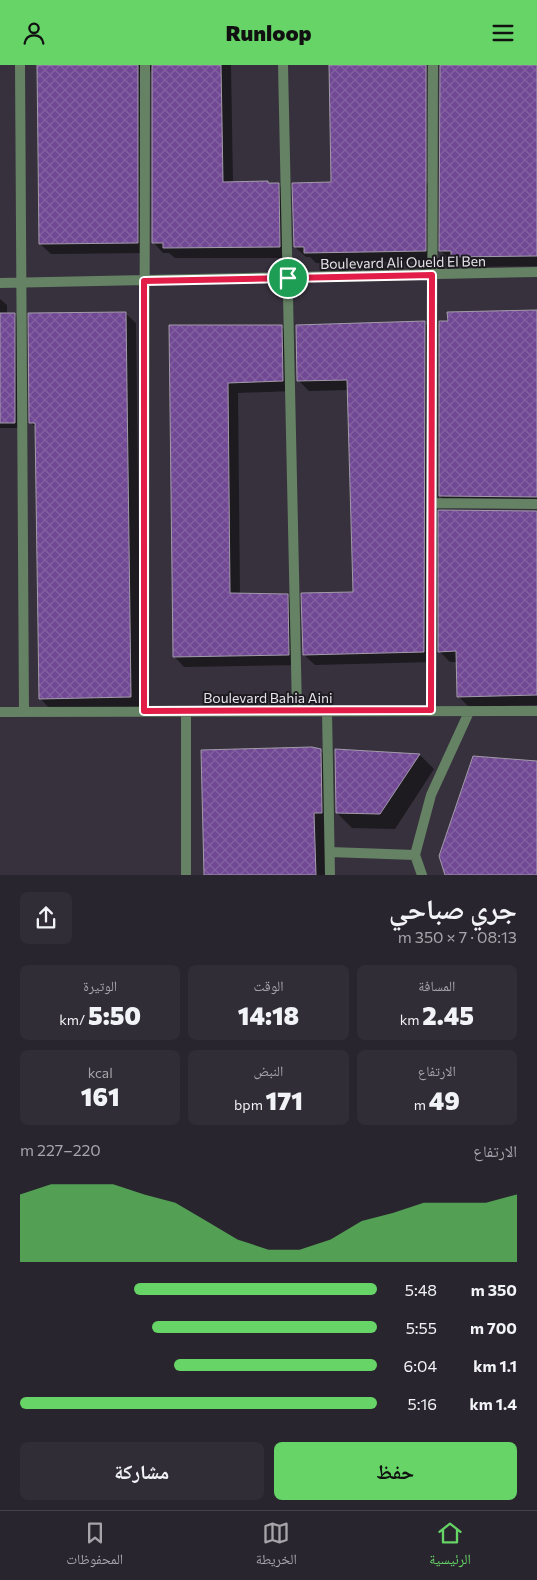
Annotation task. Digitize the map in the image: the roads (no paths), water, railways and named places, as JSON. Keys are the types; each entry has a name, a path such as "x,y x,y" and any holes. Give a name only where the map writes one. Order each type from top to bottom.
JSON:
{"street":[{"path":"20,65 24,712"},
{"path":"144,711 145,65"},
{"path":"283,65 297,711"},
{"path":"431,710 433,65"},
{"name":"Boulevard Ali Oueld El Ben","path":"0,283 537,272"},
{"path":"432,503 537,504"},
{"path":"186,711 186,875"},
{"path":"327,711 330,875"},
{"name":"Boulevard Bahia Aini","path":"0,712 537,711"},
{"path":"422,875 415,855 432,795 469,712"},
{"path":"330,852 415,855"}]}
